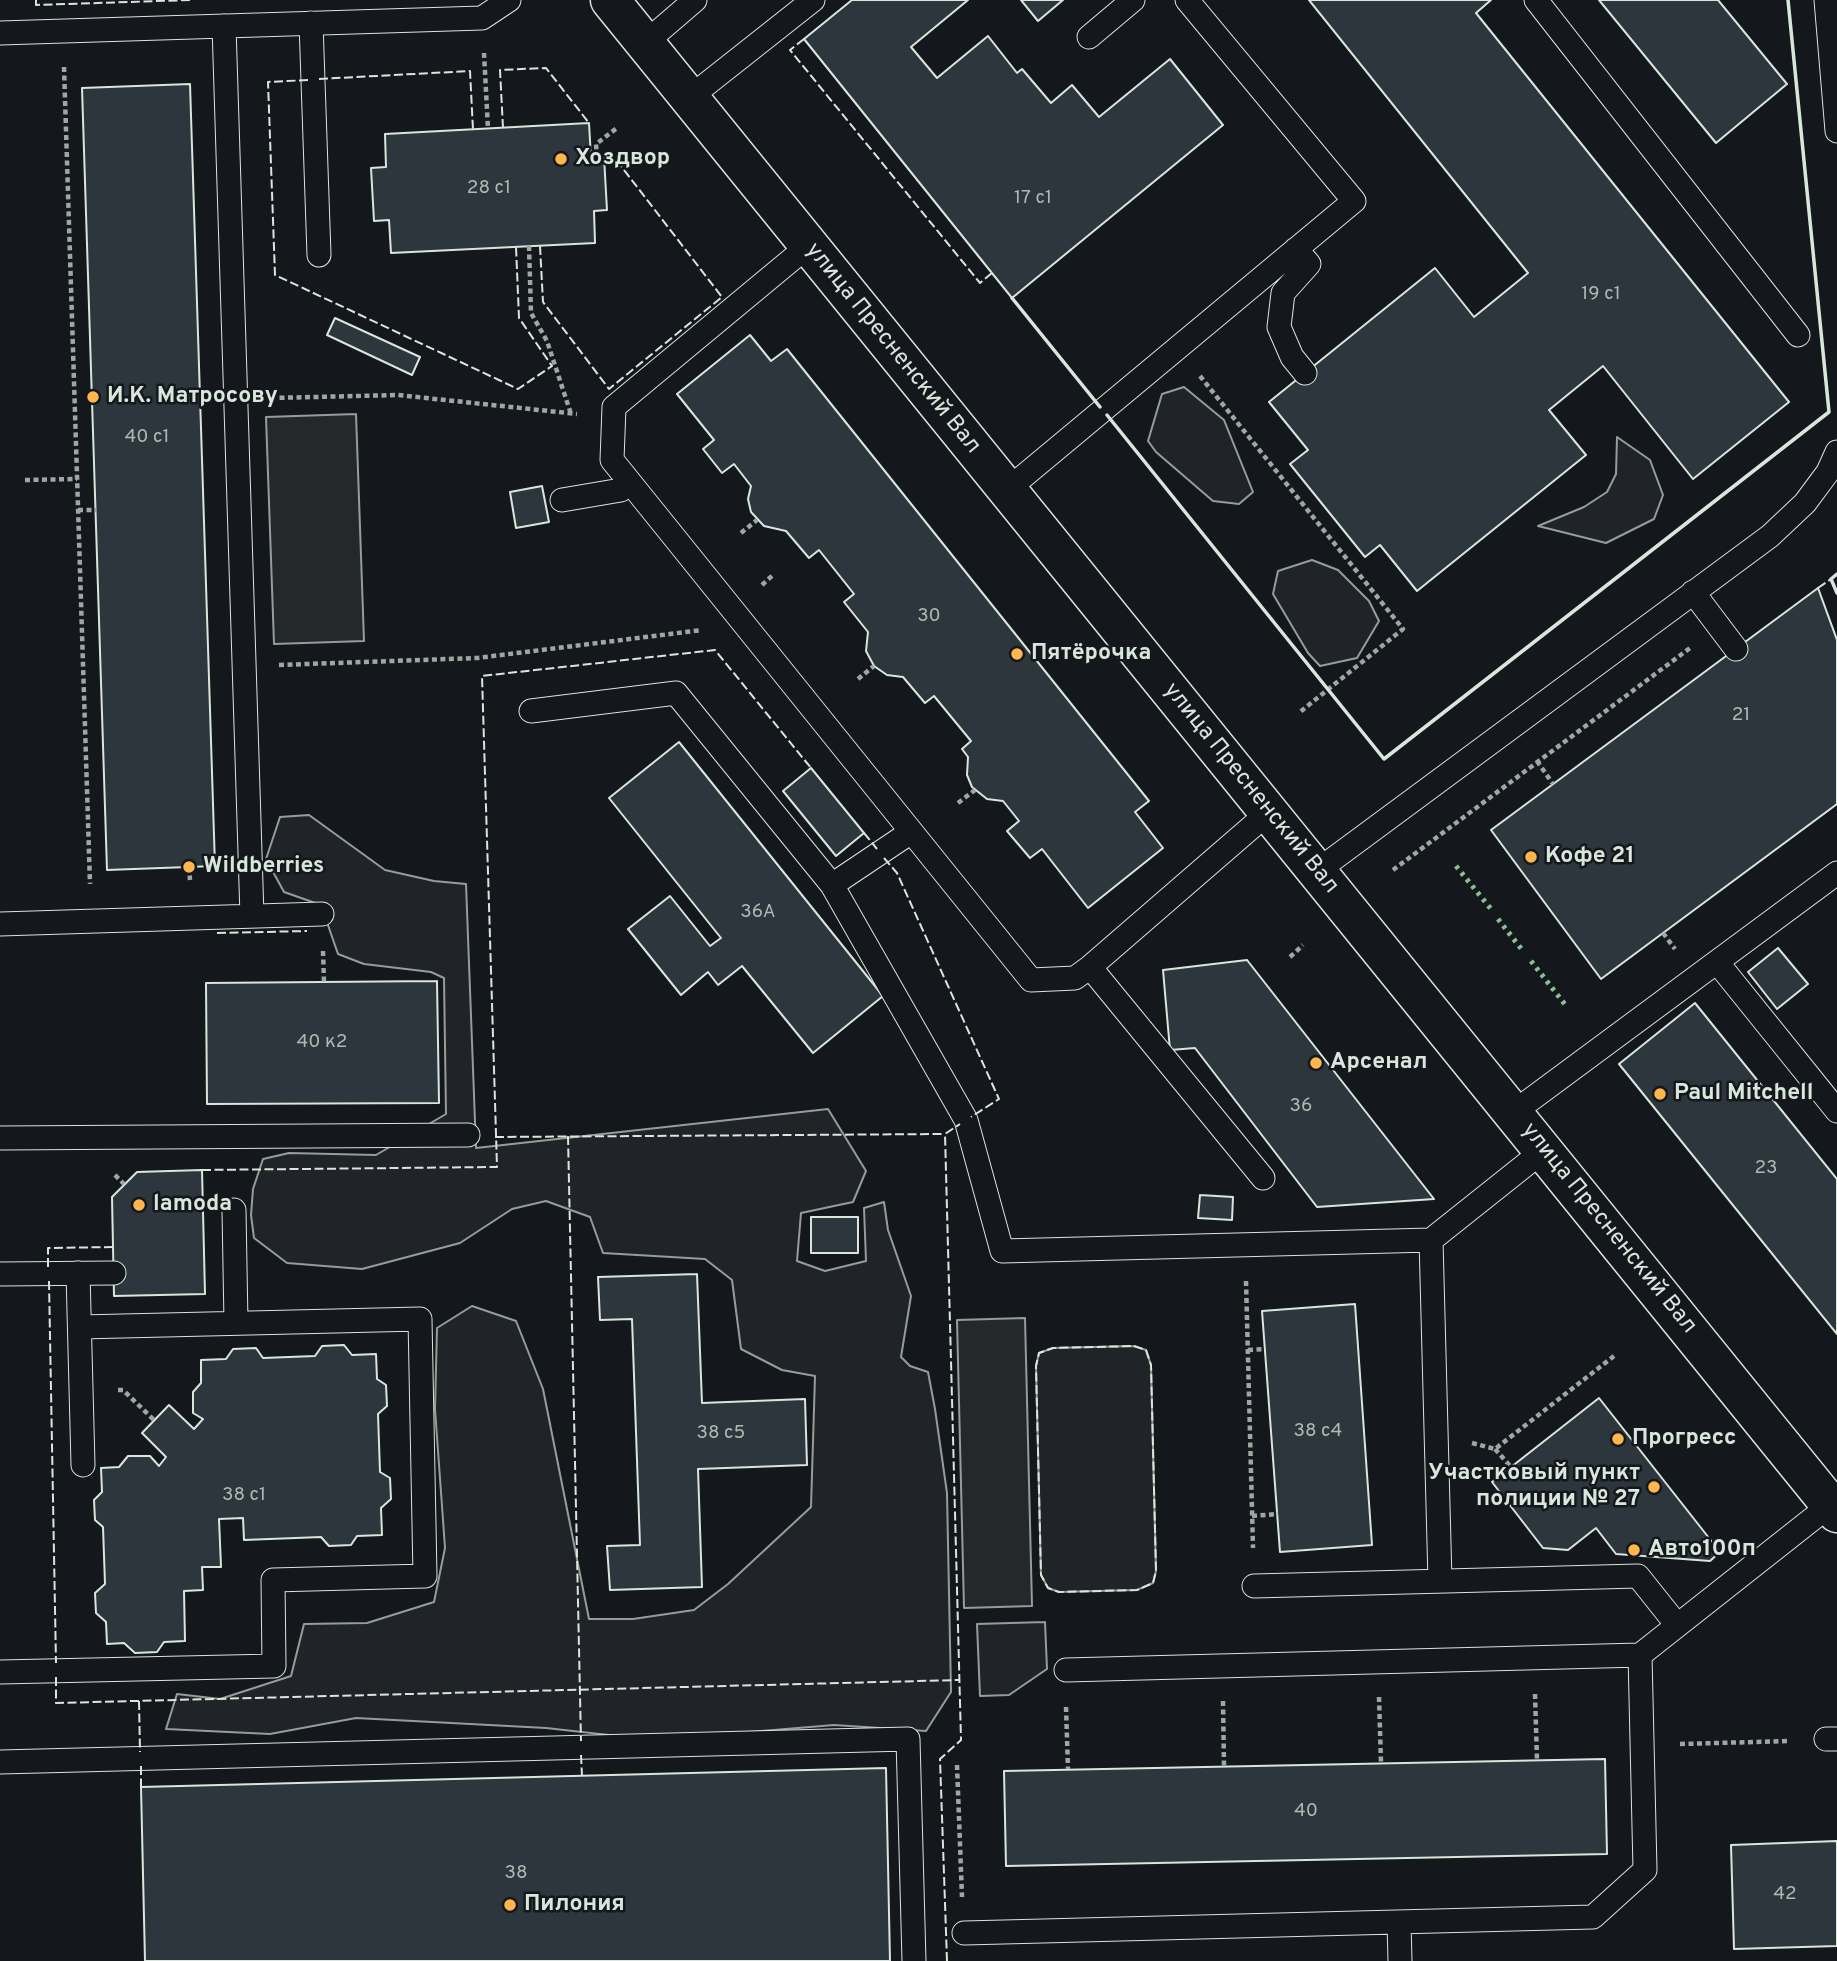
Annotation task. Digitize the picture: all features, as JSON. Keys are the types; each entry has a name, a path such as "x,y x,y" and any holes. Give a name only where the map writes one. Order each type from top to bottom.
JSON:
{"main road":[{"name":"улица Пресненский Вал","path":"610,0 1514,1112 1833,1509"}],"lane":[{"path":"0,33 482,18 509,0"},
{"path":"645,43 695,0"},
{"path":"690,98 813,0"},
{"path":"1089,37 1133,0"},
{"path":"1007,490 1354,201 1187,0"},
{"path":"1536,0 1798,335"},
{"path":"1826,0 1837,131"},
{"path":"311,23 318,255"},
{"path":"224,26 252,916"},
{"path":"808,246 614,407 612,460 1031,980 1075,978 1269,812"},
{"path":"1296,248 1309,264 1283,293 1279,327 1292,357 1305,373"},
{"path":"1317,872 1770,536 1805,503 1828,472 1837,452"},
{"path":"562,500 621,490 629,483"},
{"path":"1693,592 1735,649"},
{"path":"531,711 676,692 832,886 966,1120 1002,1251 1431,1240 1544,1150"},
{"path":"832,886 911,832"},
{"path":"1514,1112 1837,873"},
{"path":"0,924 322,914"},
{"path":"1717,962 1837,1111"},
{"path":"1090,967 1263,1178"},
{"path":"0,1138 468,1135"},
{"path":"234,1210 236,1323"},
{"path":"1431,1240 1440,1581"},
{"path":"78,1273 83,1465"},
{"path":"0,1274 114,1273"},
{"path":"0,1672 274,1666 272,1580 425,1576 419,1319 80,1326"},
{"path":"1066,1670 1640,1655 1833,1509"},
{"path":"1254,1586 1638,1576 1677,1625"},
{"path":"964,1933 1593,1917 1645,1870 1640,1655"},
{"path":"0,1762 908,1739 914,1961"},
{"path":"1399,1922 1400,1961"}],"path":[{"path":"482,18 488,129"},
{"path":"64,65 91,921"},
{"path":"597,158 596,144 617,128"},
{"path":"529,246 531,313 547,341 571,414"},
{"path":"1177,348 1403,629 1300,712"},
{"path":"236,399 398,395 613,418"},
{"path":"25,480 77,479"},
{"path":"78,510 96,510"},
{"path":"741,533 757,520"},
{"path":"244,666 477,658 708,630 774,574"},
{"path":"1393,870 1719,627"},
{"path":"858,679 874,666"},
{"path":"958,803 975,790"},
{"path":"1290,957 1303,945"},
{"path":"1245,1245 1254,1586"},
{"path":"1248,1350 1265,1349"},
{"path":"1495,1448 1614,1356"},
{"path":"1436,1434 1495,1448 1511,1468"},
{"path":"1252,1516 1278,1514"},
{"path":"1066,1670 1068,1769"},
{"path":"1535,1690 1537,1760"},
{"path":"1379,1694 1381,1763"},
{"path":"1223,1698 1224,1766"},
{"path":"1642,1745 1831,1740"},
{"path":"957,1765 964,1933"}],"shaded area":[{"path":"1184,387 1224,420 1253,492 1239,504 1213,501 1156,452 1148,441 1162,394"},
{"path":"356,414 364,641 274,644 266,417"},
{"path":"1617,437 1650,460 1663,495 1654,519 1606,543 1538,526 1584,507 1607,492 1616,474"},
{"path":"1312,560 1338,570 1369,601 1379,621 1357,658 1320,666 1308,653 1273,594 1278,571"},
{"path":"309,815 385,870 434,881 466,884 476,1148 828,1109 866,1171 853,1202 801,1213 797,1261 825,1271 866,1261 864,1208 884,1202 888,1230 911,1296 901,1357 910,1366 928,1372 935,1409 947,1493 951,1692 926,1731 834,1725 737,1733 618,1736 546,1728 356,1718 270,1734 166,1729 177,1694 220,1699 291,1676 304,1624 367,1623 434,1602 445,1548 435,1409 437,1328 472,1306 516,1321 543,1389 589,1619 633,1619 694,1610 728,1584 811,1507 815,1376 782,1370 741,1349 732,1280 705,1259 603,1253 590,1217 546,1201 512,1209 460,1243 362,1269 287,1263 254,1238 251,1215 253,1189 263,1159 289,1153 376,1155 446,1114 444,978 431,972 364,964 338,954 321,905 284,892 266,859 280,817"},
{"path":"1025,1318 1032,1606 964,1608 957,1320"},
{"path":"1134,1346 1146,1350 1151,1365 1156,1571 1153,1583 1137,1590 1059,1592 1048,1588 1041,1575 1036,1366 1039,1353 1053,1348"},
{"path":"1045,1622 1047,1669 1009,1695 980,1696 977,1624"}],"building":[{"path":"852,0 968,0 911,47 937,78 988,36 1017,73 1022,69 1051,103 1072,85 1099,117 1170,59 1223,125 1012,298 804,39"},
{"path":"1021,0 1063,0 1038,21"},
{"path":"1309,0 1491,0 1476,13 1789,402 1693,479 1603,366 1549,410 1586,455 1417,591 1380,545 1365,557 1290,464 1308,450 1269,402 1435,268 1474,317 1528,273"},
{"path":"1599,0 1718,0 1787,84 1716,143"},
{"path":"190,84 215,866 107,870 82,88"},
{"path":"589,123 591,158 604,157 607,210 594,211 595,243 391,253 389,220 374,221 371,168 386,167 385,134"},
{"path":"335,318 420,357 412,375 327,335"},
{"path":"750,335 771,361 787,349 1149,801 1135,812 1163,848 1088,908 1042,849 1030,858 1007,831 1019,821 1003,801 987,799 972,787 967,775 968,757 962,749 971,741 934,696 925,703 903,677 887,675 874,666 866,651 868,632 844,602 854,594 819,550 809,558 786,531 764,526 751,512 748,499 751,486 734,464 722,473 703,449 714,440 677,394"},
{"path":"542,486 549,522 516,528 510,492"},
{"path":"1818,588 1837,640 1837,804 1601,979 1491,830"},
{"path":"679,742 883,996 813,1053 742,966 718,985 708,972 681,995 628,929 670,896 710,946 721,938 609,798"},
{"path":"811,768 864,833 836,856 783,791"},
{"path":"1778,948 1808,984 1777,1009 1748,972"},
{"path":"1247,960 1434,1199 1317,1207 1195,1048 1170,1050 1163,970"},
{"path":"437,981 439,1103 207,1104 206,983"},
{"path":"1695,1003 1837,1179 1837,1334 1619,1064"},
{"path":"202,1170 205,1294 114,1296 112,1197 137,1172"},
{"path":"1200,1195 1233,1197 1232,1220 1198,1218"},
{"path":"811,1217 858,1217 858,1253 811,1253"},
{"path":"697,1274 702,1403 805,1399 807,1465 698,1469 702,1587 610,1590 607,1546 640,1545 632,1319 600,1320 598,1277"},
{"path":"1355,1304 1372,1545 1280,1552 1262,1311"},
{"path":"344,1345 352,1355 376,1354 377,1379 386,1385 387,1406 378,1414 380,1472 390,1478 391,1499 381,1508 382,1535 357,1536 351,1545 329,1546 321,1537 244,1540 243,1518 219,1519 221,1567 202,1567 203,1590 184,1591 185,1641 164,1642 157,1652 135,1653 124,1643 107,1644 106,1622 96,1613 95,1593 105,1584 103,1527 95,1520 94,1500 102,1492 101,1468 119,1467 128,1456 150,1456 159,1466 166,1457 142,1433 169,1405 194,1429 203,1419 193,1413 193,1392 201,1383 201,1360 226,1359 233,1349 256,1348 263,1358 315,1356 322,1346"},
{"path":"1599,1398 1720,1552 1710,1561 1616,1554 1596,1528 1568,1550 1543,1548 1492,1482"},
{"path":"1605,1759 1607,1854 1006,1866 1004,1771"},
{"path":"886,1768 890,1961 145,1961 141,1787"},
{"path":"1837,1841 1837,1946 1734,1949 1731,1845"}],"hedge":[{"path":"1456,866 1491,909"},
{"path":"1498,919 1523,951"},
{"path":"1531,961 1567,1007"}],"fence":[{"path":"36,0 36,5 190,0"},
{"path":"804,39 790,50 980,283 992,273"},
{"path":"503,128 500,70 546,68 589,123"},
{"path":"319,79 470,71 473,130"},
{"path":"308,80 268,82 275,275 518,389 552,366 519,318 516,247"},
{"path":"540,246 543,302 609,389 722,297 614,157 604,157"},
{"path":"1818,588 1831,579"},
{"path":"202,1170 497,1167 482,676 715,650 811,768"},
{"path":"864,833 877,849"},
{"path":"884,858 897,873 999,1099 971,1117"},
{"path":"217,933 307,931"},
{"path":"947,1961 940,1759 961,1740 945,1134 960,1124"},
{"path":"495,1137 945,1134"},
{"path":"568,1136 581,1741"},
{"path":"48,1267 48,1248 113,1247"},
{"path":"49,1281 56,1663"},
{"path":"1134,1346 1146,1350 1151,1365 1156,1571 1153,1583 1137,1590 1059,1592 1048,1588 1041,1575 1036,1366 1039,1353 1053,1348 1134,1346"},
{"path":"56,1677 56,1703 959,1680"},
{"path":"139,1701 140,1752"},
{"path":"581,1755 582,1776"},
{"path":"141,1766 141,1787"}],"wall":[{"path":"1107,415 1384,759 1829,412 1788,0"},
{"path":"1012,298 1100,407"},
{"path":"1837,574 1831,579 1837,593"}],"place":[{"name":"Хоздвор","path":"561,159"},
{"name":"И.К. Матросову","path":"93,397"},
{"name":"Пятёрочка","path":"1017,654"},
{"name":"Кофе 21","path":"1531,857"},
{"name":"Wildberries","path":"189,867"},
{"name":"Арсенал","path":"1316,1063"},
{"name":"Paul Mitchell","path":"1660,1094"},
{"name":"lamoda","path":"139,1205"},
{"name":"Прогресс","path":"1618,1439"},
{"name":"Участковый пункт полиции № 27","path":"1654,1487"},
{"name":"Авто100п","path":"1634,1550"},
{"name":"Пилония","path":"510,1905"}]}
